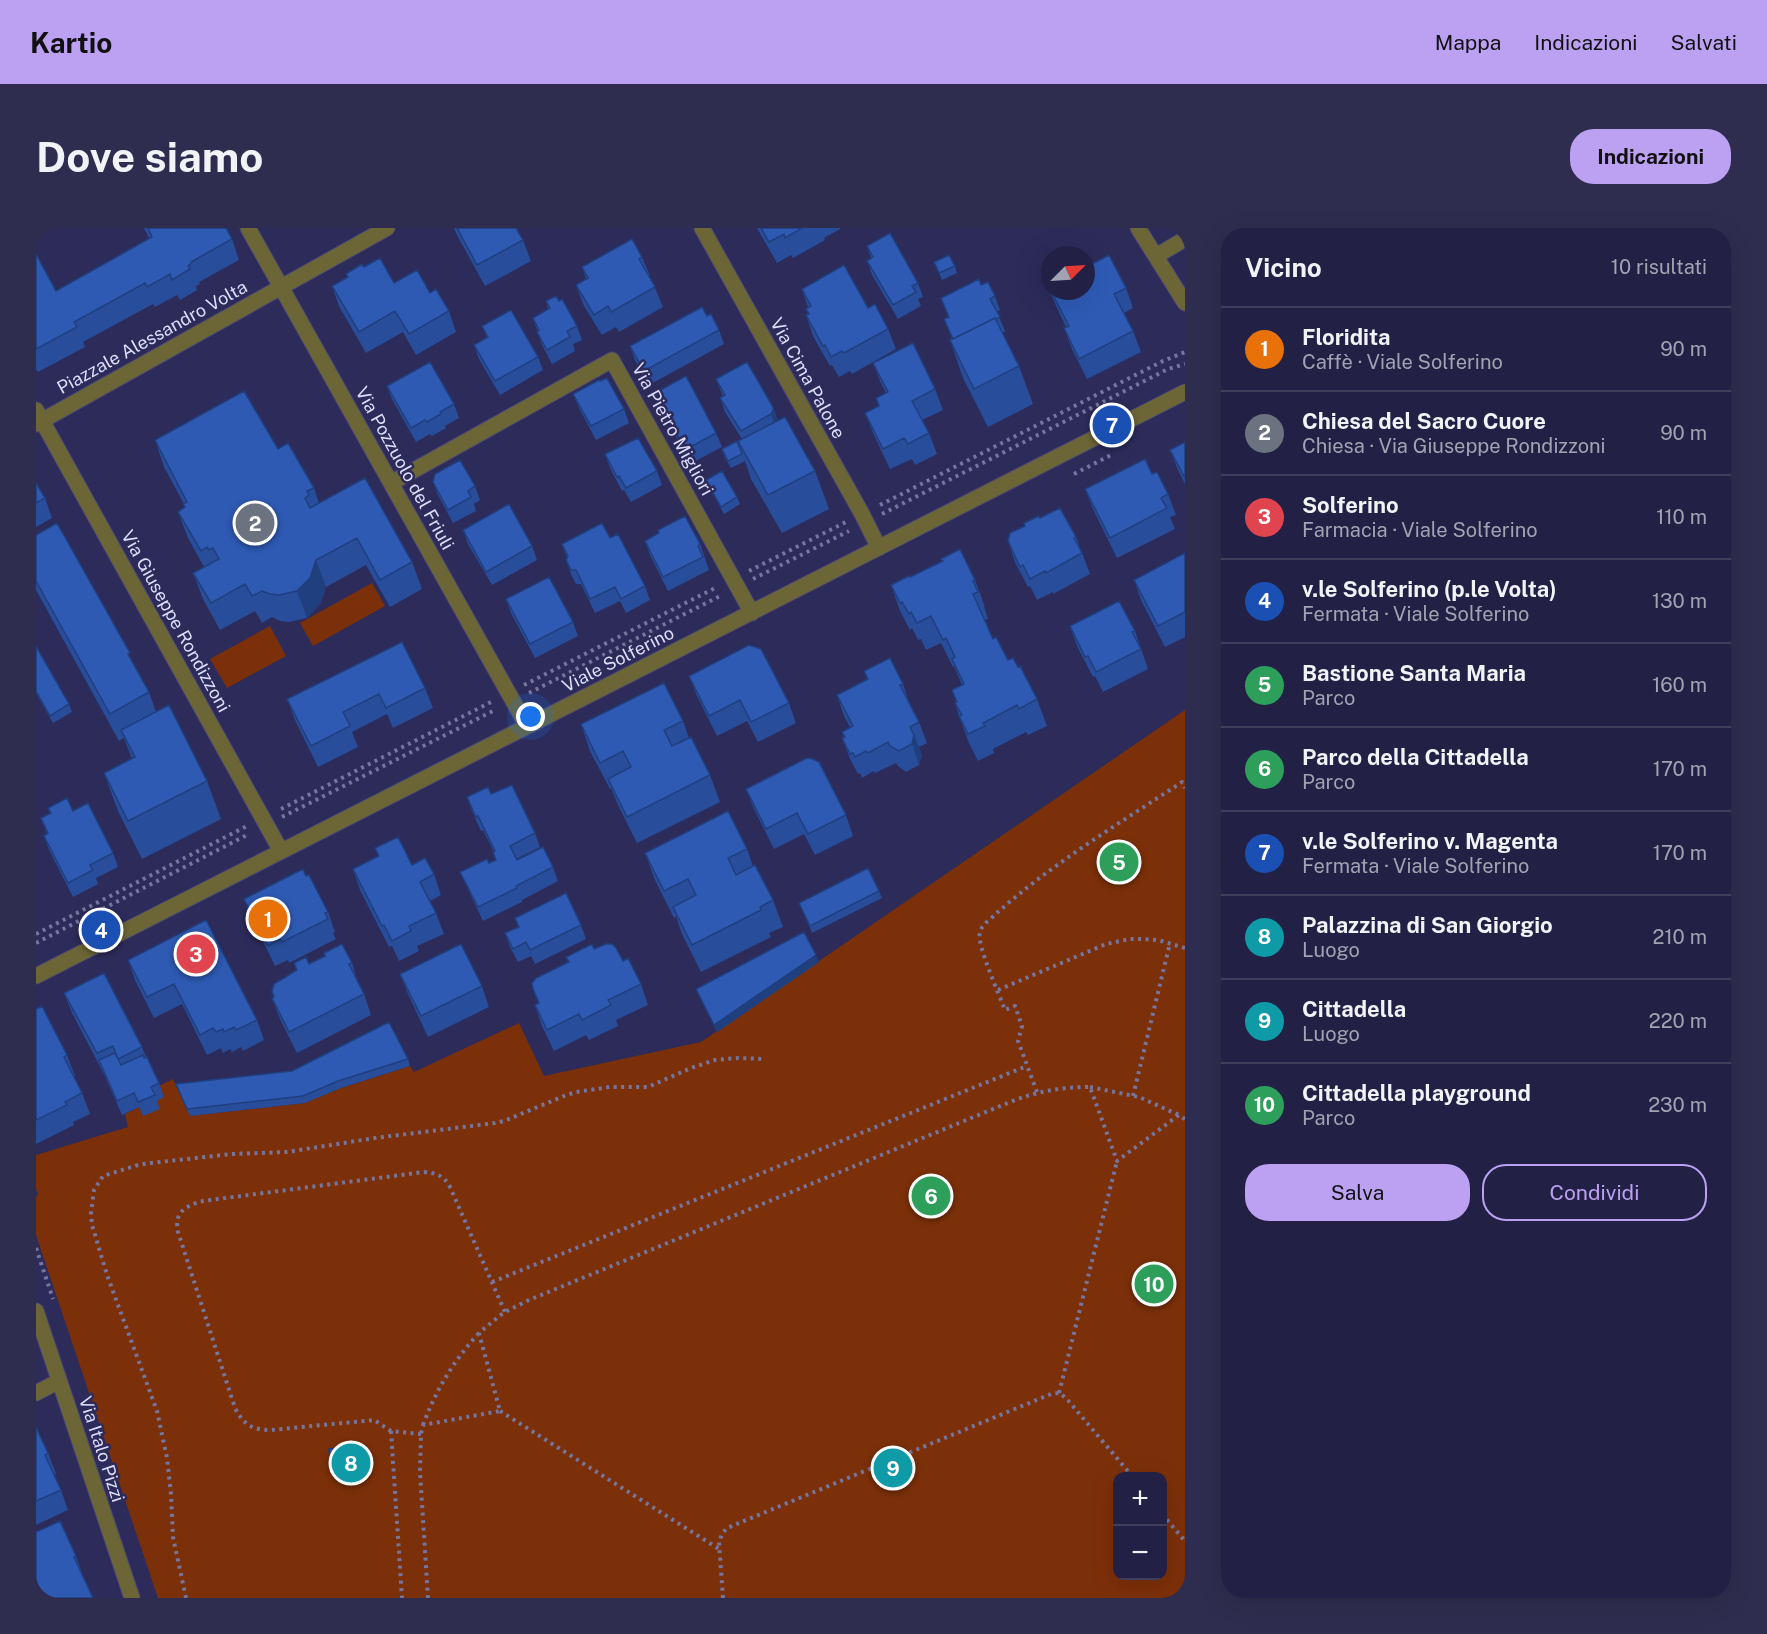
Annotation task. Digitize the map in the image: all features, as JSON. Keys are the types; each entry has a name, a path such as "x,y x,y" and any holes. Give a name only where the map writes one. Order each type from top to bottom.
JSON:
{"street":[{"name":"Via Pozzuolo del Friuli","path":"248,228 527,726"},
{"name":"Piazzale Alessandro Volta","path":"38,419 387,228"},
{"name":"Via Cima Palone","path":"702,228 879,548"},
{"path":"1138,228 1185,303"},
{"path":"1156,256 1185,239"},
{"name":"Via Pietro Migliori","path":"391,483 612,360 752,613"},
{"name":"Viale Solferino","path":"36,976 1185,392"},
{"name":"Via Giuseppe Rondizzoni","path":"38,419 281,851"},
{"name":"Via Italo Pizzi","path":"36,1311 132,1598"},
{"path":"36,1393 59,1381"}],"path":[{"path":"36,934 265,822 864,518 1163,361 1185,352"},
{"path":"36,943 265,822 864,518 1168,369 1185,364"},
{"path":"1070,476 1113,454"},
{"path":"1037,1092 1018,1041 1022,1026 1015,1006 1005,1010 980,942 979,935 983,926 1021,893 1076,854 1182,782 1185,788"},
{"path":"998,990 1106,944 1143,939 1185,948"},
{"path":"1133,1096 1170,943"},
{"path":"186,1598 173,1537 168,1467 157,1411 107,1275 93,1225 91,1213 94,1190 103,1176 151,1163 232,1154 287,1152 495,1123 576,1092 610,1087 648,1087 715,1060 764,1059"},
{"path":"492,1282 1027,1066"},
{"path":"1059,1393 1117,1161 1090,1087"},
{"path":"428,1598 420,1487 423,1425 435,1395 452,1366 479,1333 505,1312 540,1295 1037,1092 1090,1087 1154,1103 1185,1119"},
{"path":"1117,1161 1179,1115"},
{"path":"421,1434 391,1431 374,1420 271,1430 251,1428 244,1423 235,1408 178,1232 177,1217 187,1208 203,1201 424,1172 433,1173 441,1176 450,1187 505,1312"},
{"path":"479,1333 500,1411"},
{"path":"1059,1393 1066,1398 1129,1472"},
{"path":"723,1598 719,1549 722,1534 735,1523 1059,1393"},
{"path":"423,1425 500,1411 719,1549"},
{"path":"391,1431 402,1598"},
{"path":"1167,1520 1185,1540"}],"shaded area":[{"path":"372,583 385,606 313,646 300,623"},
{"path":"270,626 286,656 227,688 210,659"},
{"path":"1185,710 1185,1598 158,1598 36,1235 36,1197 38,1195 36,1155 128,1127 125,1114 139,1107 143,1116 156,1101 159,1086 173,1079 190,1116 305,1103 341,1088 410,1066 414,1072 519,1023 544,1076 701,1042"}],"building":[{"path":"148,228 226,228 232,239 191,262 188,266 190,269 172,280 170,274 147,287 145,283 74,322 77,327 36,349 36,254 56,291 152,237"},
{"path":"457,228 516,228 523,240 477,265"},
{"path":"761,228 802,228 785,238 784,234 769,242"},
{"path":"890,233 918,283 912,286 916,292 893,305 867,261 873,257 867,246"},
{"path":"632,239 642,257 639,259 655,287 611,312 608,306 594,315 576,285 588,278 582,267"},
{"path":"949,255 955,266 939,273 934,262"},
{"path":"1109,255 1126,288 1114,294 1133,331 1079,359 1064,328 1069,326 1056,300 1095,300 1095,262"},
{"path":"380,258 394,283 417,270 430,293 436,289 449,311 409,334 395,311 359,332 332,286 348,277 346,274 362,264 364,267"},
{"path":"844,265 868,308 875,304 888,329 844,353 842,351 831,357 806,315 809,314 806,309 811,306 802,289"},
{"path":"979,279 981,285 988,282 995,296 990,299 1000,317 953,339 944,319 949,317 941,298"},
{"path":"556,296 559,301 562,299 577,326 567,331 570,337 547,350 537,332 539,330 533,318 550,308 546,301"},
{"path":"702,307 707,316 711,314 719,330 644,371 630,346"},
{"path":"511,310 538,357 495,381 474,345 488,337 482,326"},
{"path":"995,318 1019,366 974,389 950,340"},
{"path":"913,343 935,389 912,401 929,433 908,444 904,438 883,449 865,413 879,406 876,398 888,392 873,363"},
{"path":"430,362 454,404 427,422 425,420 411,428 387,386"},
{"path":"747,362 773,407 773,411 741,431 720,398 725,395 716,379"},
{"path":"686,376 716,433 685,450 655,393"},
{"path":"607,378 624,409 591,426 573,394"},
{"path":"244,391 278,449 288,443 314,488 307,491 309,495 305,498 310,508 365,478 412,562 380,580 357,538 316,560 310,578 297,591 279,595 262,591 252,596 245,584 211,603 193,573 219,559 213,548 209,550 207,547 201,551 178,512 185,507 183,504 187,502 155,440"},
{"path":"785,417 815,471 768,495 738,441"},
{"path":"638,438 657,471 626,488 619,476 617,477 605,454"},
{"path":"737,441 742,454 728,461 722,449"},
{"path":"1185,442 1185,478 1170,450"},
{"path":"1145,459 1152,474 1157,472 1168,494 1161,498 1167,508 1110,538 1085,489"},
{"path":"460,460 475,486 468,491 471,497 448,510 433,482 435,474"},
{"path":"722,471 737,497 721,507 706,480"},
{"path":"36,483 45,498 36,503"},
{"path":"509,504 532,546 486,572 463,530"},
{"path":"1060,508 1082,553 1030,579 1023,565 1020,567 1008,541 1010,533 1025,526 1024,523"},
{"path":"685,516 700,544 698,546 703,557 663,577 645,541 659,533 658,530"},
{"path":"57,523 130,653 128,654 149,692 110,714 36,581 36,535"},
{"path":"602,523 610,538 618,534 645,586 621,599 615,587 590,599 576,570 571,570 562,544"},
{"path":"960,549 975,580 973,581 978,592 973,594 993,639 996,637 1008,660 1013,658 1018,667 1020,666 1037,699 1019,709 1017,705 983,723 985,726 968,734 959,716 962,715 955,703 957,702 952,690 964,684 952,659 955,657 946,638 943,640 931,616 917,623 911,612 909,614 902,602 900,603 891,585 943,561 941,559"},
{"path":"1185,553 1185,612 1158,626 1134,580"},
{"path":"549,577 573,622 530,644 506,599"},
{"path":"1119,601 1135,631 1132,632 1141,649 1096,672 1088,656 1085,657 1070,626"},
{"path":"402,642 425,688 386,708 379,694 343,712 350,726 311,746 287,699"},
{"path":"749,645 761,649 789,703 751,722 740,700 709,716 689,676"},
{"path":"36,646 69,704 50,716 36,691"},
{"path":"890,658 903,684 900,685 919,722 910,727 914,735 912,744 899,751 890,746 888,742 855,757 853,753 850,754 842,738 845,737 842,732 853,726 837,695 868,679 864,671"},
{"path":"664,683 683,721 664,730 672,746 691,737 710,775 627,817 608,779 631,767 623,751 600,763 581,724"},
{"path":"169,705 207,781 128,821 104,773 135,757 121,730"},
{"path":"807,758 819,762 846,815 808,834 797,813 766,829 746,789"},
{"path":"512,785 535,833 510,846 517,860 543,847 553,867 478,907 460,872 487,859 489,863 496,860 493,852 495,851 467,797 488,787 491,794"},
{"path":"67,798 73,811 88,803 113,853 90,865 93,870 68,883 44,836 48,833 41,818 51,813 48,808"},
{"path":"728,811 747,849 728,858 736,875 755,865 773,900 760,907 761,910 692,945 673,907 696,895 688,879 664,891 645,853"},
{"path":"398,837 412,865 425,858 434,874 420,882 436,913 409,926 411,931 392,941 353,869 379,856 375,848"},
{"path":"868,868 879,891 810,926 799,903"},
{"path":"303,869 306,876 309,875 328,912 325,913 328,919 282,942 280,939 268,946 244,899"},
{"path":"566,893 581,925 530,950 526,942 513,949 505,933 519,927 515,918"},
{"path":"206,920 257,1020 236,1030 234,1027 224,1032 223,1029 216,1032 213,1028 200,1035 174,984 147,997 128,960"},
{"path":"804,932 816,955 714,1025 696,989"},
{"path":"342,944 364,994 289,1032 272,998 274,997 272,991 274,984 297,970 294,963 306,957 309,964"},
{"path":"461,944 482,986 421,1016 400,974"},
{"path":"592,944 594,949 612,944 623,961 628,958 641,984 608,1000 611,1005 582,1020 579,1014 547,1030 535,1005 539,1003 532,983 536,978 569,962 566,957"},
{"path":"104,973 142,1047 118,1059 113,1046 97,1053 64,993"},
{"path":"42,1006 67,1055 64,1057 82,1093 65,1102 67,1105 36,1120 36,1009"},
{"path":"389,1022 408,1059 338,1081 303,1096 187,1109 176,1084 292,1071"},
{"path":"115,1053 121,1065 143,1055 144,1058 147,1057 159,1083 151,1087 155,1095 138,1102 134,1093 117,1101 99,1060"},
{"path":"36,1427 48,1453 45,1455 61,1490 36,1501"},
{"path":"366,1446 368,1464 331,1467 329,1449"},
{"path":"60,1521 93,1598 36,1598 36,1532"}],"place":[{"name":"v.le Solferino v. Magenta","path":"1112,425"},
{"name":"Chiesa del Sacro Cuore","path":"255,523"},
{"name":"Bastione Santa Maria","path":"1119,862"},
{"name":"Floridita","path":"268,919"},
{"name":"v.le Solferino (p.le Volta)","path":"101,930"},
{"name":"Solferino","path":"196,954"},
{"name":"Parco della Cittadella","path":"931,1196"},
{"name":"Cittadella playground","path":"1154,1284"},
{"name":"Palazzina di San Giorgio","path":"351,1463"},
{"name":"Cittadella","path":"893,1468"}]}
